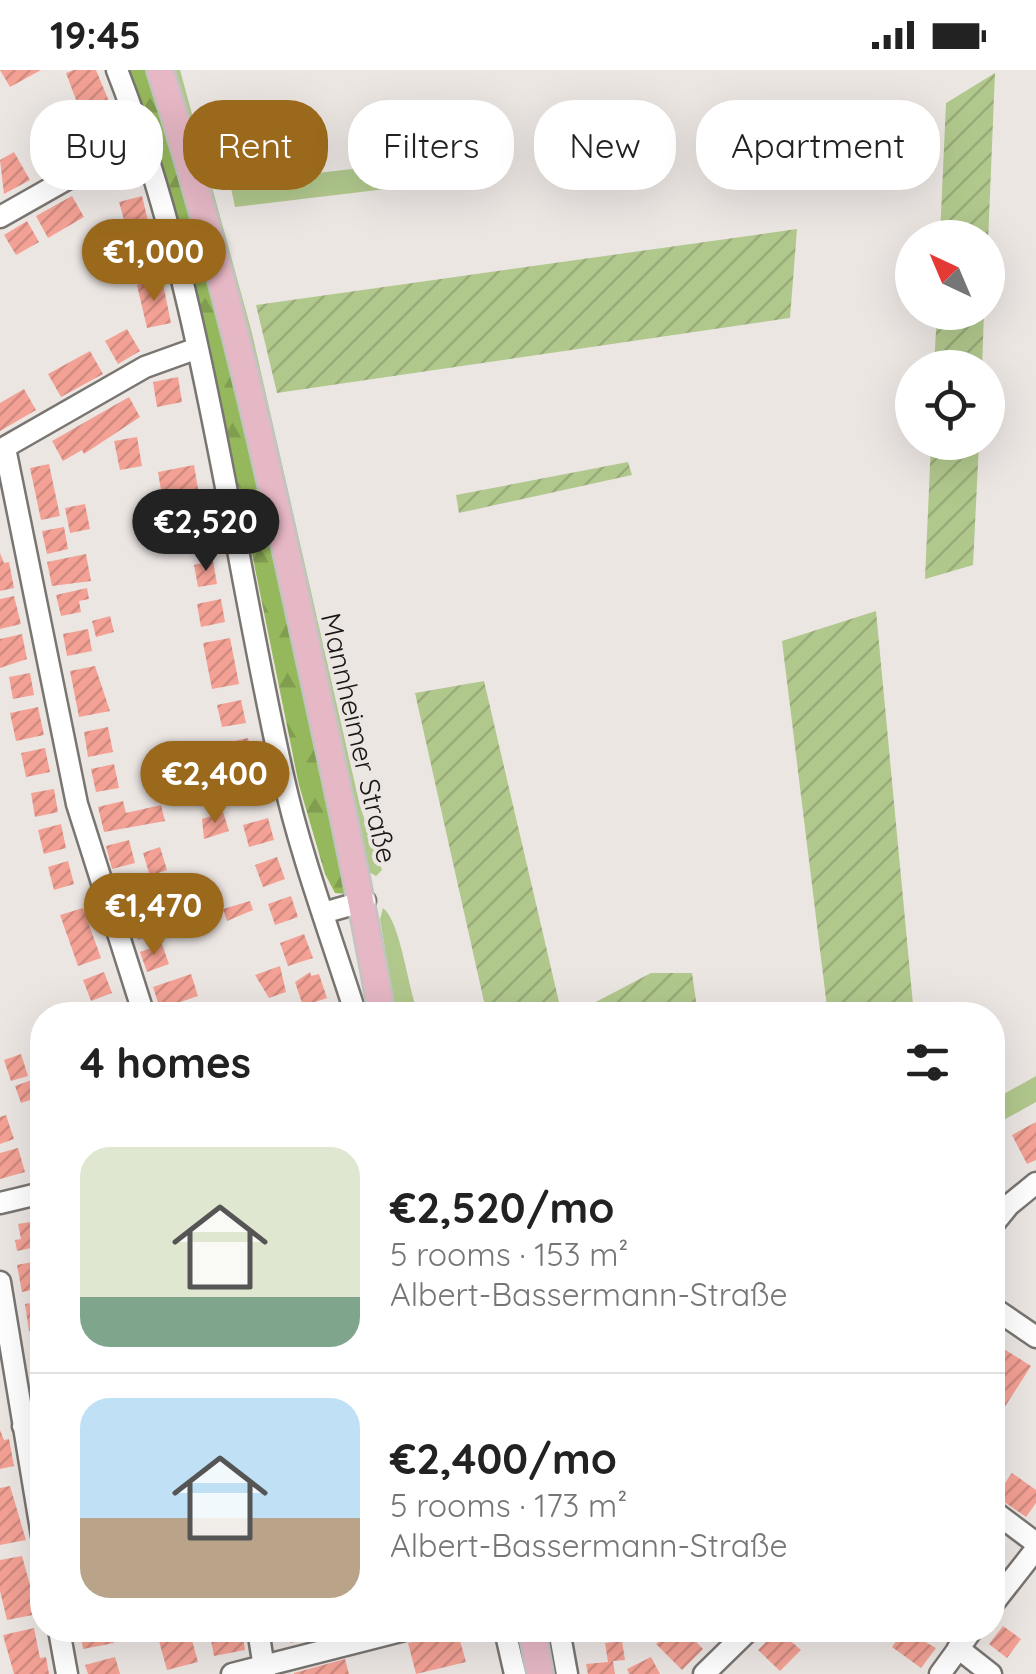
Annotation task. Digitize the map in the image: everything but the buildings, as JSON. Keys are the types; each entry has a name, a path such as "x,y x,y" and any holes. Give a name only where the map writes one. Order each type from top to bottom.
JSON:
{"main road":[{"name":"Mannheimer Straße","path":"160,70 204,207 254,402 364,901 380,1002"},
{"path":"534,1642 540,1674"}],"street":[{"path":"117,70 129,100"},
{"path":"0,217 48,190"},
{"path":"156,190 195,349 284,780 352,1002"},
{"path":"140,1002 76,804 2,449 145,366 195,349"},
{"path":"323,914 364,901"},
{"path":"1005,1210 1036,1184"},
{"path":"0,1203 30,1196"},
{"path":"0,1282 8,1390 30,1419"},
{"path":"1005,1317 1036,1338"},
{"path":"1005,1521 1036,1546 1005,1587"},
{"path":"61,1642 67,1674"},
{"path":"260,1642 264,1670"},
{"path":"232,1674 264,1670 363,1642"},
{"path":"508,1642 515,1674"},
{"path":"561,1642 567,1674"},
{"path":"704,1674 737,1642"},
{"path":"940,1674 963,1642"},
{"path":"958,1648 991,1674"}],"green space":[{"path":"125,70 146,70 156,100 135,100"},
{"path":"170,70 180,70 188,100 183,100 183,115"},
{"path":"995,73 989,220 941,220 946,103"},
{"path":"163,119 183,177 183,190 188,190 197,217 270,529 347,894 335,893 325,874 299,785 221,401 163,182"},
{"path":"348,170 348,190 377,190 235,207 231,190 328,190 328,172"},
{"path":"205,190 213,190 252,333 360,806 382,870 376,876 369,872 246,334"},
{"path":"797,229 790,318 277,393 256,305"},
{"path":"936,330 983,330 983,350 935,350"},
{"path":"930,460 978,460 973,565 925,579"},
{"path":"628,462 632,475 459,513 456,495"},
{"path":"876,611 913,1002 826,1002 782,641"},
{"path":"484,681 559,1002 484,1002 415,693"},
{"path":"383,908 395,927 414,1002 394,1002 380,919"},
{"path":"651,973 692,973 696,1002 596,1002"},
{"path":"1036,1076 1036,1102 1005,1119 1005,1093"}]}
